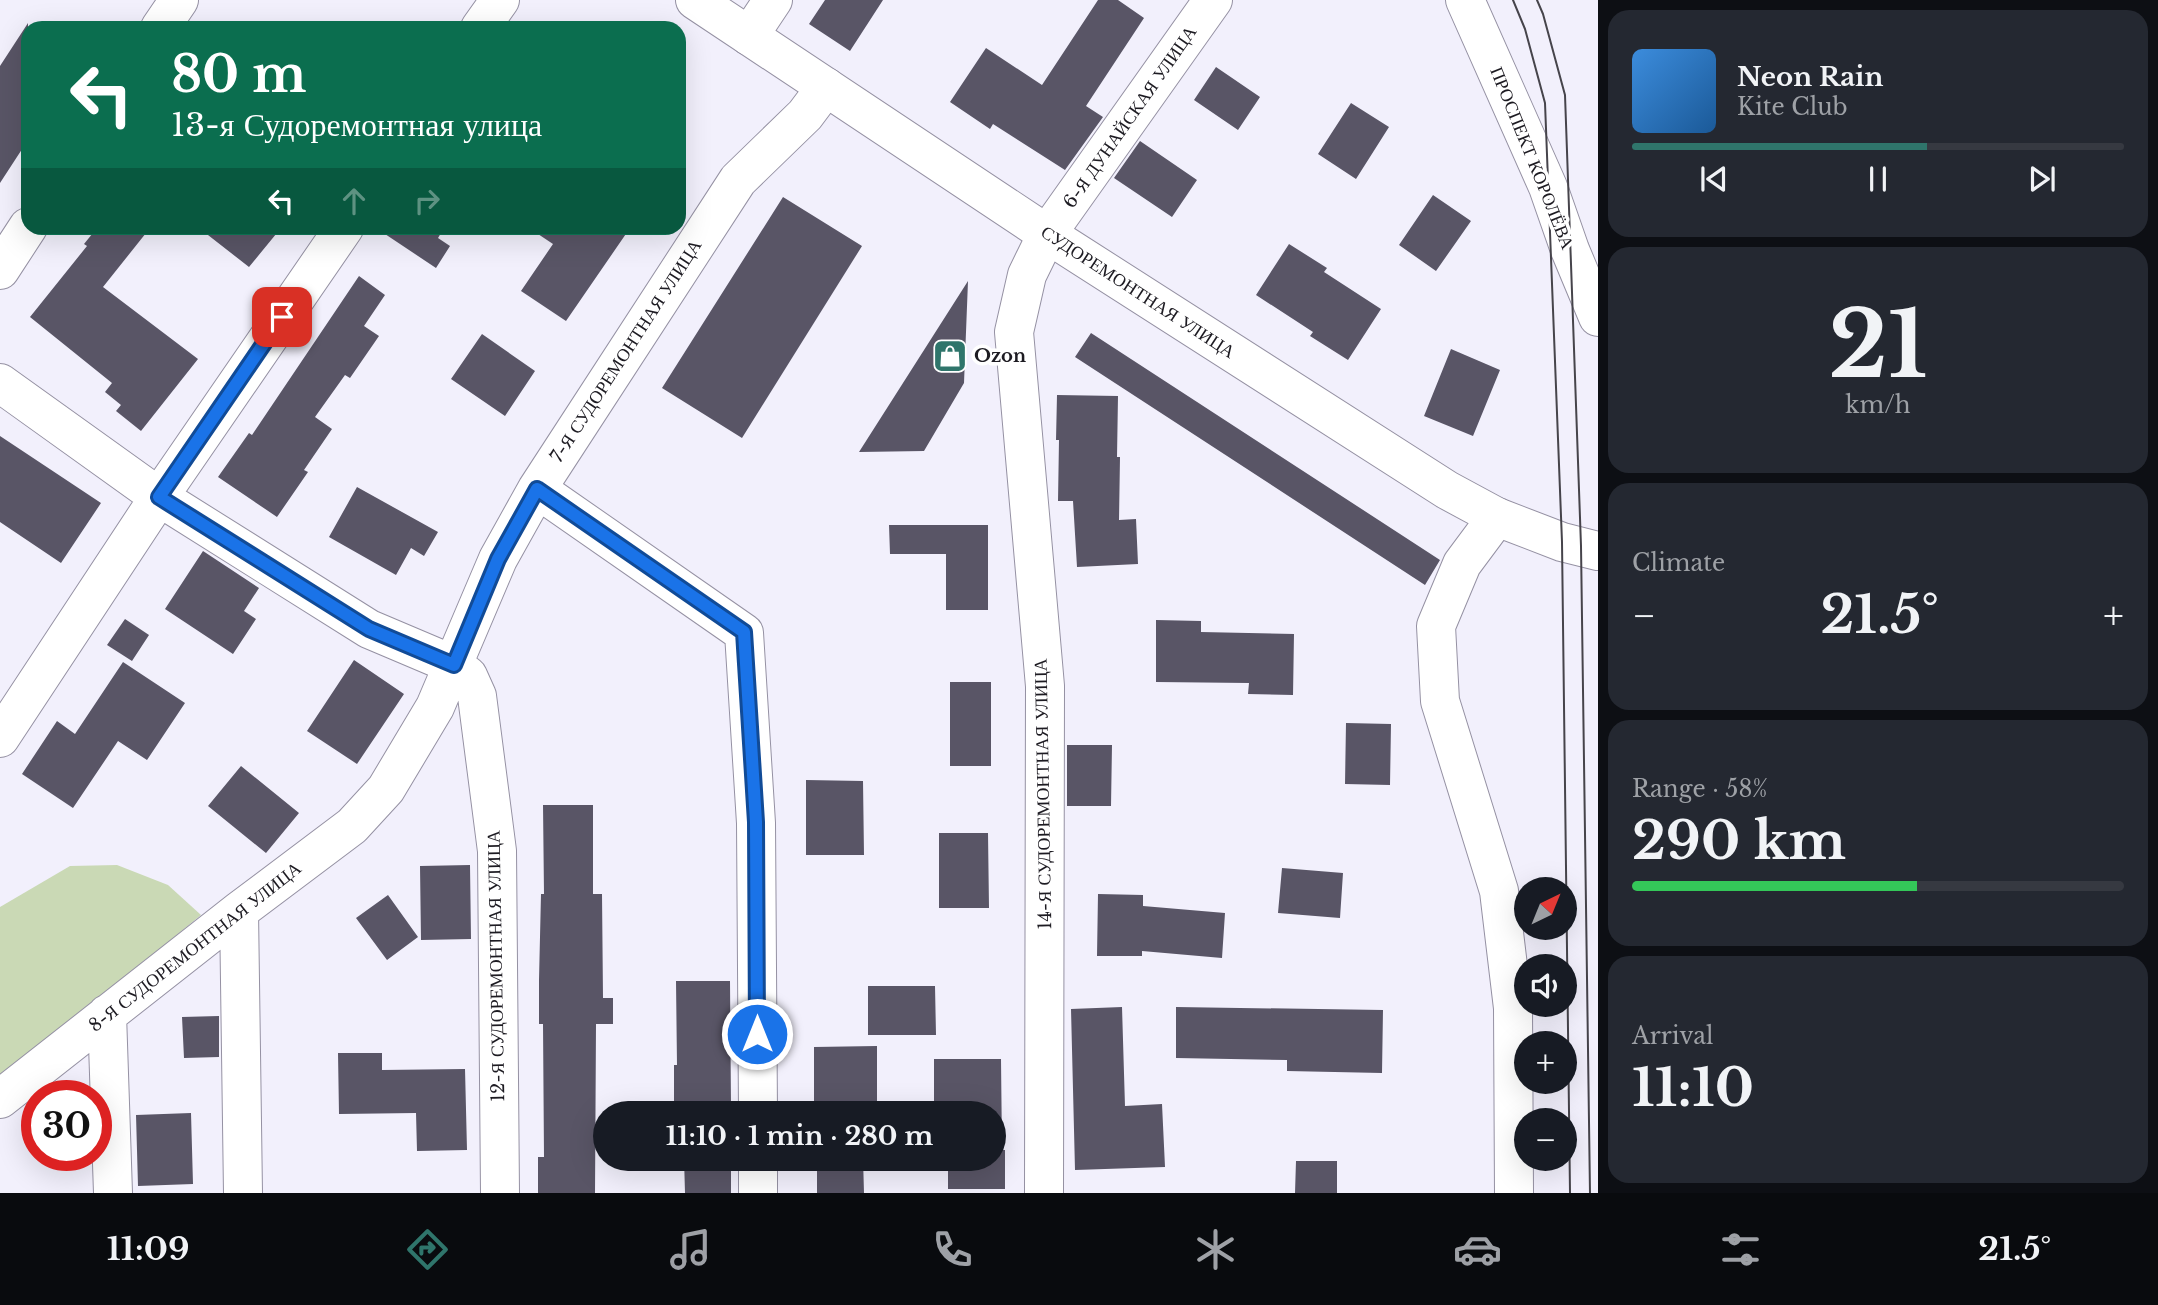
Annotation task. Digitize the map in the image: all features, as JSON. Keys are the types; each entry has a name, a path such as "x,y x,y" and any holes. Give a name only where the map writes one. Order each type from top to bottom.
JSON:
{"street":[{"path":"164,21 178,0"},
{"path":"485,21 499,0"},
{"name":"СУДОРЕМОНТНАЯ УЛИЦА","path":"695,0 1047,234 1447,489 1497,517 1562,542 1598,551"},
{"path":"749,36 773,0"},
{"name":"6-Я ДУНАЙСКАЯ УЛИЦА","path":"1047,234 1213,0"},
{"name":"ПРОСПЕКТ КОРОЛЁВА","path":"1465,0 1548,187 1598,317"},
{"name":"7-Я СУДОРЕМОНТНАЯ УЛИЦА","path":"386,789 435,707 498,559 537,489 738,180 805,115 826,88"},
{"name":"14-Я СУДОРЕМОНТНАЯ УЛИЦА","path":"1044,1193 1045,686 1014,332 1027,275 1047,234"},
{"path":"0,270 23,235"},
{"path":"0,738 159,497 339,235"},
{"path":"0,383 159,497 369,629 454,665"},
{"path":"537,489 744,632 756,822 758,1101"},
{"path":"1497,517 1462,564 1436,626 1440,701 1499,891 1513,1008 1514,1193"},
{"name":"12-Я СУДОРЕМОНТНАЯ УЛИЦА","path":"454,665 468,676 477,696 497,851 500,1193"},
{"name":"8-Я СУДОРЕМОНТНАЯ УЛИЦА","path":"0,1099 352,826 386,789"},
{"path":"239,911 243,1193"},
{"path":"107,1014 113,1193"},
{"path":"758,1171 758,1193"}],"green space":[{"path":"117,865 168,885 201,915 0,1081 0,907 70,866"}],"building":[{"path":"825,0 883,0 850,51 809,24"},
{"path":"1098,0 1118,0 1144,18 1086,106 1103,117 1065,170 993,124 990,129 950,102 986,48 1042,85"},
{"path":"21,34 21,151 0,183 0,66"},
{"path":"1216,67 1260,97 1238,130 1194,100"},
{"path":"1351,103 1389,127 1356,179 1318,154"},
{"path":"1140,141 1197,180 1172,217 1114,178"},
{"path":"1433,195 1471,221 1436,271 1399,245"},
{"path":"783,197 862,246 742,438 662,388"},
{"path":"91,235 144,235 103,287 198,359 141,431 116,411 121,405 105,392 112,383 30,317 87,246 84,244"},
{"path":"208,235 275,235 249,267"},
{"path":"386,235 440,235 438,238 450,246 436,268"},
{"path":"540,235 625,235 566,321 521,291 553,244"},
{"path":"1289,244 1327,268 1324,272 1381,309 1348,360 1310,336 1313,332 1256,295"},
{"path":"359,276 385,295 364,326 379,336 350,378 345,375 315,417 332,429 304,470 308,472 277,517 218,477 249,433 252,435"},
{"path":"968,281 964,383 924,451 859,452"},
{"path":"1091,333 1440,560 1425,585 1075,357"},
{"path":"482,334 535,371 505,416 451,379"},
{"path":"1451,349 1500,370 1473,436 1424,416"},
{"path":"1057,395 1118,396 1119,520 1136,519 1138,564 1077,567 1073,501 1058,501"},
{"path":"0,436 101,503 61,563 0,522"},
{"path":"357,487 438,532 424,556 411,548 396,575 329,537"},
{"path":"889,525 988,525 988,610 946,610 946,554 890,554"},
{"path":"203,551 259,588 244,611 256,619 233,654 165,609"},
{"path":"125,619 149,635 132,661 107,645"},
{"path":"1156,620 1201,621 1201,632 1294,634 1293,695 1248,694 1249,683 1156,682"},
{"path":"354,660 404,694 357,764 307,731"},
{"path":"123,662 185,703 147,760 118,741 73,808 22,774 57,721 75,734"},
{"path":"950,682 991,682 991,766 950,766"},
{"path":"1346,723 1391,724 1390,785 1345,784"},
{"path":"1067,745 1112,745 1111,806 1067,806"},
{"path":"241,766 299,813 266,853 208,806"},
{"path":"806,780 863,781 864,855 806,855"},
{"path":"543,805 593,805 593,894 602,894 603,998 613,998 613,1024 596,1024 596,1101 593,1101 595,1193 538,1193 538,1157 544,1157 543,1024 539,1024 539,980 541,894 544,894"},
{"path":"939,833 988,833 989,908 939,908"},
{"path":"470,865 471,939 421,940 420,866"},
{"path":"1282,868 1343,873 1340,918 1278,913"},
{"path":"1098,894 1143,895 1143,906 1225,913 1222,958 1142,951 1142,956 1097,956"},
{"path":"388,895 418,937 387,960 356,918"},
{"path":"676,981 730,981 731,1101 674,1101 674,1065 677,1065"},
{"path":"868,986 935,986 936,1035 868,1035"},
{"path":"1122,1007 1125,1106 1162,1104 1165,1167 1075,1170 1071,1009"},
{"path":"1176,1007 1383,1010 1382,1073 1287,1071 1287,1060 1176,1058"},
{"path":"219,1016 219,1057 184,1058 182,1017"},
{"path":"877,1046 877,1101 814,1101 814,1047"},
{"path":"338,1053 382,1053 382,1070 465,1069 467,1150 417,1151 416,1113 339,1114"},
{"path":"934,1059 1001,1059 1001,1101 934,1101"},
{"path":"191,1113 193,1184 138,1186 136,1115"},
{"path":"1296,1161 1337,1161 1337,1193 1295,1193"},
{"path":"684,1171 731,1171 731,1193 685,1193"},
{"path":"817,1171 863,1171 864,1193 817,1193"},
{"path":"948,1171 1005,1171 1005,1189 948,1189"}],"tram line":[{"path":"1513,0 1525,29 1545,103 1562,542 1570,1193"},
{"path":"1537,0 1565,95 1581,546 1590,1193"}],"place":[{"name":"Ozon","path":"950,356"}],"route":[{"path":"282,317 159,497 369,629 454,665 498,559 537,489 744,632 756,822 757,1034"}]}
